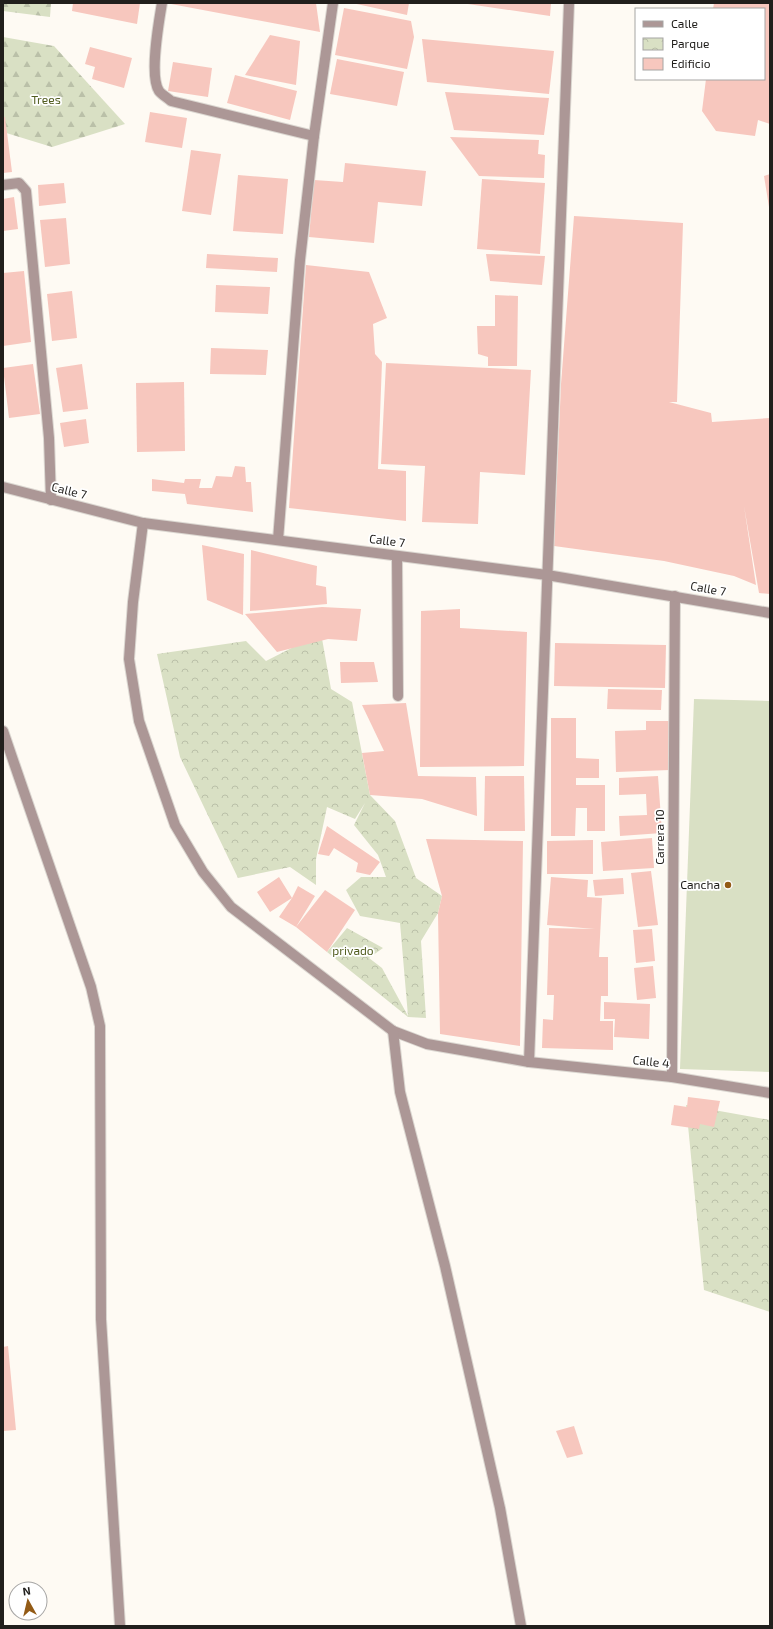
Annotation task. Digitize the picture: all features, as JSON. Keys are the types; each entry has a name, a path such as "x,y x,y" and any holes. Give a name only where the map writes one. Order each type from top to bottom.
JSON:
{"street":[{"path":"162,3 154,74 159,90 171,101 314,136"},
{"path":"278,540 300,260 314,136 333,3"},
{"path":"529,1062 569,3"},
{"path":"3,185 20,183 26,191 49,438 51,500"},
{"name":"Calle 7","path":"3,486 51,500 143,523 547,575 770,613"},
{"name":"Calle 4","path":"143,523 133,602 129,659 139,722 175,825 203,872 231,907 393,1031 427,1044 529,1062 672,1077 770,1093"},
{"path":"397,556 398,696"},
{"name":"Carrera 10","path":"672,1077 674,596"},
{"path":"3,731 91,987 100,1026 101,1319 120,1626"},
{"path":"393,1031 400,1092 445,1266 500,1508 521,1626"}],"green space":[{"path":"3,3 51,3 50,17 3,11"},
{"name":"Trees","path":"3,37 54,46 125,124 52,147 3,132"},
{"name":"privado","path":"321,633 331,689 352,702 370,795 395,821 416,878 442,896 438,913 421,941 426,1018 408,1017 327,952 347,928 383,948 369,958 382,968 408,1016 400,923 360,916 346,890 361,877 386,877 378,855 354,825 365,803 355,819 327,807 316,859 316,885 290,867 238,878 180,757 157,654 246,641 266,661"},
{"name":"Cancha","path":"694,699 770,701 770,1072 680,1069"},
{"path":"686,1105 770,1120 770,1312 704,1290"}],"building":[{"path":"73,3 140,3 137,24 72,11"},
{"path":"316,3 320,32 171,4"},
{"path":"352,3 409,3 407,15"},
{"path":"461,3 551,3 550,16"},
{"path":"714,3 770,3 770,124 758,120 755,136 716,131 702,111 706,80 765,80 765,8 713,8"},
{"path":"344,8 411,21 414,37 407,69 335,55"},
{"path":"270,35 300,41 296,85 245,75"},
{"path":"422,39 554,51 549,94 427,82"},
{"path":"90,47 132,58 124,88 92,79 95,67 85,64"},
{"path":"337,59 404,72 397,106 330,94"},
{"path":"173,62 212,68 208,97 168,91"},
{"path":"235,75 297,91 290,120 227,103"},
{"path":"445,92 549,98 544,135 454,130"},
{"path":"150,112 187,118 182,148 145,142"},
{"path":"3,117 5,117 12,172 3,173"},
{"path":"450,137 539,140 538,154 545,155 544,178 479,176"},
{"path":"191,150 221,154 211,215 182,211"},
{"path":"345,163 426,171 422,206 378,202 374,243 309,237 314,180 343,182"},
{"path":"770,174 770,207 769,207 764,176"},
{"path":"238,175 288,179 283,234 233,231"},
{"path":"482,179 545,183 540,254 477,249"},
{"path":"64,183 66,203 39,206 38,185"},
{"path":"14,197 18,229 3,231 3,199"},
{"path":"574,216 683,223 677,402 669,402 711,413 712,422 770,418 770,594 759,593 744,506 756,585 734,576 664,561 554,546 561,384"},
{"path":"66,218 70,264 45,267 40,220"},
{"path":"207,254 278,258 277,272 206,268"},
{"path":"486,254 545,256 542,285 490,281"},
{"path":"306,265 369,272 387,318 373,324 375,354 382,362 378,469 406,471 406,521 289,508"},
{"path":"24,271 31,342 3,346 3,273"},
{"path":"216,285 270,287 268,314 215,312"},
{"path":"72,291 77,338 52,341 47,294"},
{"path":"495,295 518,296 517,366 488,366 488,357 478,354 477,326 495,326"},
{"path":"211,348 268,350 266,375 210,374"},
{"path":"386,363 531,370 525,475 480,472 478,524 422,522 425,466 381,464"},
{"path":"33,364 40,414 9,418 3,368"},
{"path":"82,364 88,409 63,412 56,368"},
{"path":"184,382 185,451 137,452 136,383"},
{"path":"86,419 89,443 64,447 60,423"},
{"path":"235,466 245,467 246,482 251,482 253,512 187,504 185,494 152,491 152,479 184,483 185,479 201,479 199,488 212,488 216,476 232,477"},
{"path":"202,545 244,554 243,615 207,600"},
{"path":"251,550 317,566 316,585 326,587 327,604 250,611"},
{"path":"322,607 361,609 357,641 328,639 277,652 245,614"},
{"path":"460,609 460,628 527,632 524,766 420,767 421,611"},
{"path":"555,643 666,645 665,688 554,686"},
{"path":"340,662 374,662 378,682 341,683"},
{"path":"608,689 662,690 661,710 607,709"},
{"path":"406,703 418,776 476,777 477,816 422,799 370,795 362,753 384,751 362,705"},
{"path":"551,718 576,718 576,758 599,759 599,778 576,778 576,785 605,785 605,831 587,831 587,808 576,808 575,836 551,836"},
{"path":"646,721 669,721 670,770 616,772 615,731 646,730"},
{"path":"485,776 524,776 525,831 484,831"},
{"path":"658,776 662,833 620,836 619,816 647,815 646,794 619,795 619,778"},
{"path":"327,826 380,862 370,875 356,872 358,863 334,848 329,856 318,854"},
{"path":"652,838 654,868 603,871 601,842"},
{"path":"426,839 523,841 520,1046 440,1034 438,913 442,896"},
{"path":"593,840 593,874 547,874 547,841"},
{"path":"651,871 658,925 638,927 631,873"},
{"path":"279,877 292,898 270,912 257,892"},
{"path":"551,877 588,880 587,897 602,898 599,957 608,957 608,996 601,996 600,1021 613,1021 613,1050 542,1048 543,1019 553,1020 554,995 547,995 549,928 595,929 547,925"},
{"path":"623,878 624,894 595,896 593,880"},
{"path":"298,886 315,896 296,927 279,917"},
{"path":"325,890 355,910 327,952 296,927"},
{"path":"652,929 655,961 636,963 633,930"},
{"path":"653,966 656,998 637,1000 634,968"},
{"path":"604,1002 650,1004 649,1039 614,1037 615,1019 604,1019"},
{"path":"688,1097 720,1101 714,1127 700,1124 699,1129 671,1125 674,1105 687,1107"},
{"path":"8,1346 16,1430 3,1431 3,1347"},
{"path":"574,1426 583,1454 567,1458 556,1431"}],"place":[{"name":"Cancha","path":"728,885"}]}
